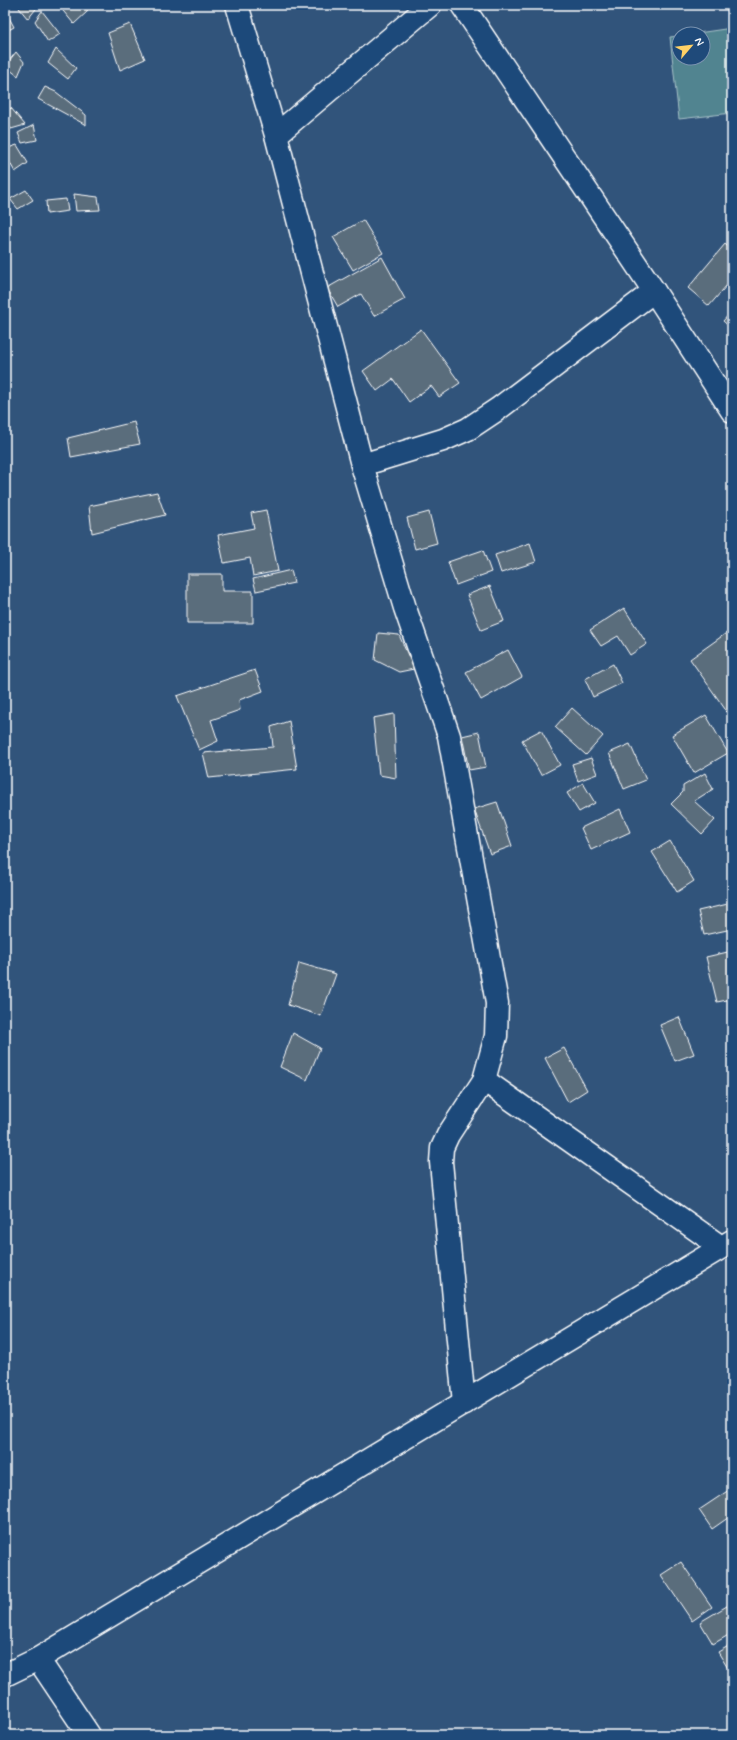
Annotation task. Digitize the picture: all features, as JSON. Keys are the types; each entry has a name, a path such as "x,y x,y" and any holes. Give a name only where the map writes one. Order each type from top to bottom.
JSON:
{"street":[{"path":"237,5 276,135 362,465 405,608 449,736 497,1003 496,1036 484,1080 448,1135 442,1148 440,1162 464,1403"},
{"path":"276,135 430,5"},
{"path":"462,5 654,291 732,411"},
{"path":"362,465 443,440 468,429 498,409 654,291"},
{"path":"5,1675 38,1659 727,1244 484,1080"},
{"path":"38,1659 89,1735"}],"green space":[{"path":"732,28 732,113 679,119 673,66 711,66 711,31"}],"building":[{"path":"21,5 39,5 28,19 19,8"},
{"path":"81,5 88,11 74,24 59,6"},
{"path":"5,10 14,27 5,32"},
{"path":"42,11 60,34 48,42 35,21"},
{"path":"130,24 145,59 120,70 108,33"},
{"path":"56,49 76,68 68,79 48,63"},
{"path":"16,52 24,62 18,76 5,66"},
{"path":"45,87 56,92 86,115 86,125 38,99"},
{"path":"11,108 25,125 11,129 5,120 5,111"},
{"path":"34,125 37,140 22,143 18,133"},
{"path":"17,145 28,163 15,172 5,154 5,149"},
{"path":"26,190 33,200 18,209 10,199"},
{"path":"74,194 98,197 100,210 76,211"},
{"path":"66,199 68,211 47,214 46,201"},
{"path":"363,220 383,253 353,270 333,237"},
{"path":"725,244 732,250 732,289 727,285 709,306 688,288"},
{"path":"382,257 405,299 374,316 361,294 338,307 327,288"},
{"path":"732,311 732,329 723,321"},
{"path":"421,329 460,383 439,397 431,386 409,402 393,379 377,391 363,371"},
{"path":"134,422 140,444 71,457 68,438"},
{"path":"157,492 165,515 92,533 89,506"},
{"path":"266,510 278,571 253,576 250,558 224,563 218,535 254,528 251,513"},
{"path":"429,512 437,543 415,549 407,518"},
{"path":"530,543 536,562 501,573 495,555"},
{"path":"483,550 491,572 456,585 448,562"},
{"path":"291,570 294,583 256,591 253,579"},
{"path":"187,574 222,574 222,591 253,591 253,623 187,623"},
{"path":"490,586 504,621 481,630 467,595"},
{"path":"624,608 647,644 630,655 618,636 601,646 590,630"},
{"path":"732,629 732,719 690,659"},
{"path":"378,633 399,635 414,669 399,672 375,660"},
{"path":"508,650 522,677 481,700 466,672"},
{"path":"613,664 622,683 593,697 585,679"},
{"path":"255,670 263,691 239,700 240,710 211,720 218,741 199,750 177,696"},
{"path":"572,708 603,736 586,755 555,727"},
{"path":"394,714 396,778 379,775 373,718"},
{"path":"706,715 728,753 694,773 672,735"},
{"path":"289,721 297,769 209,778 203,753 273,747 271,727"},
{"path":"541,730 560,765 541,775 522,740"},
{"path":"479,732 486,767 469,770 462,736"},
{"path":"630,744 646,780 624,789 609,753"},
{"path":"591,758 597,774 578,781 572,764"},
{"path":"705,773 713,789 694,801 715,820 702,834 671,804 683,792 683,786"},
{"path":"583,783 595,803 579,812 567,793"},
{"path":"497,802 512,846 490,854 474,809"},
{"path":"620,809 630,832 591,850 581,828"},
{"path":"670,841 694,881 677,892 652,852"},
{"path":"732,903 732,929 704,935 698,911"},
{"path":"732,951 732,999 717,1002 706,957"},
{"path":"299,963 336,974 321,1016 288,1005"},
{"path":"679,1017 694,1054 675,1061 660,1025"},
{"path":"293,1033 320,1048 307,1080 280,1067"},
{"path":"564,1048 587,1090 568,1102 545,1058"},
{"path":"732,1488 732,1515 712,1529 699,1510"},
{"path":"681,1562 712,1607 692,1621 661,1575"},
{"path":"732,1603 732,1633 713,1644 700,1622"},
{"path":"732,1644 732,1675 718,1652"}]}
